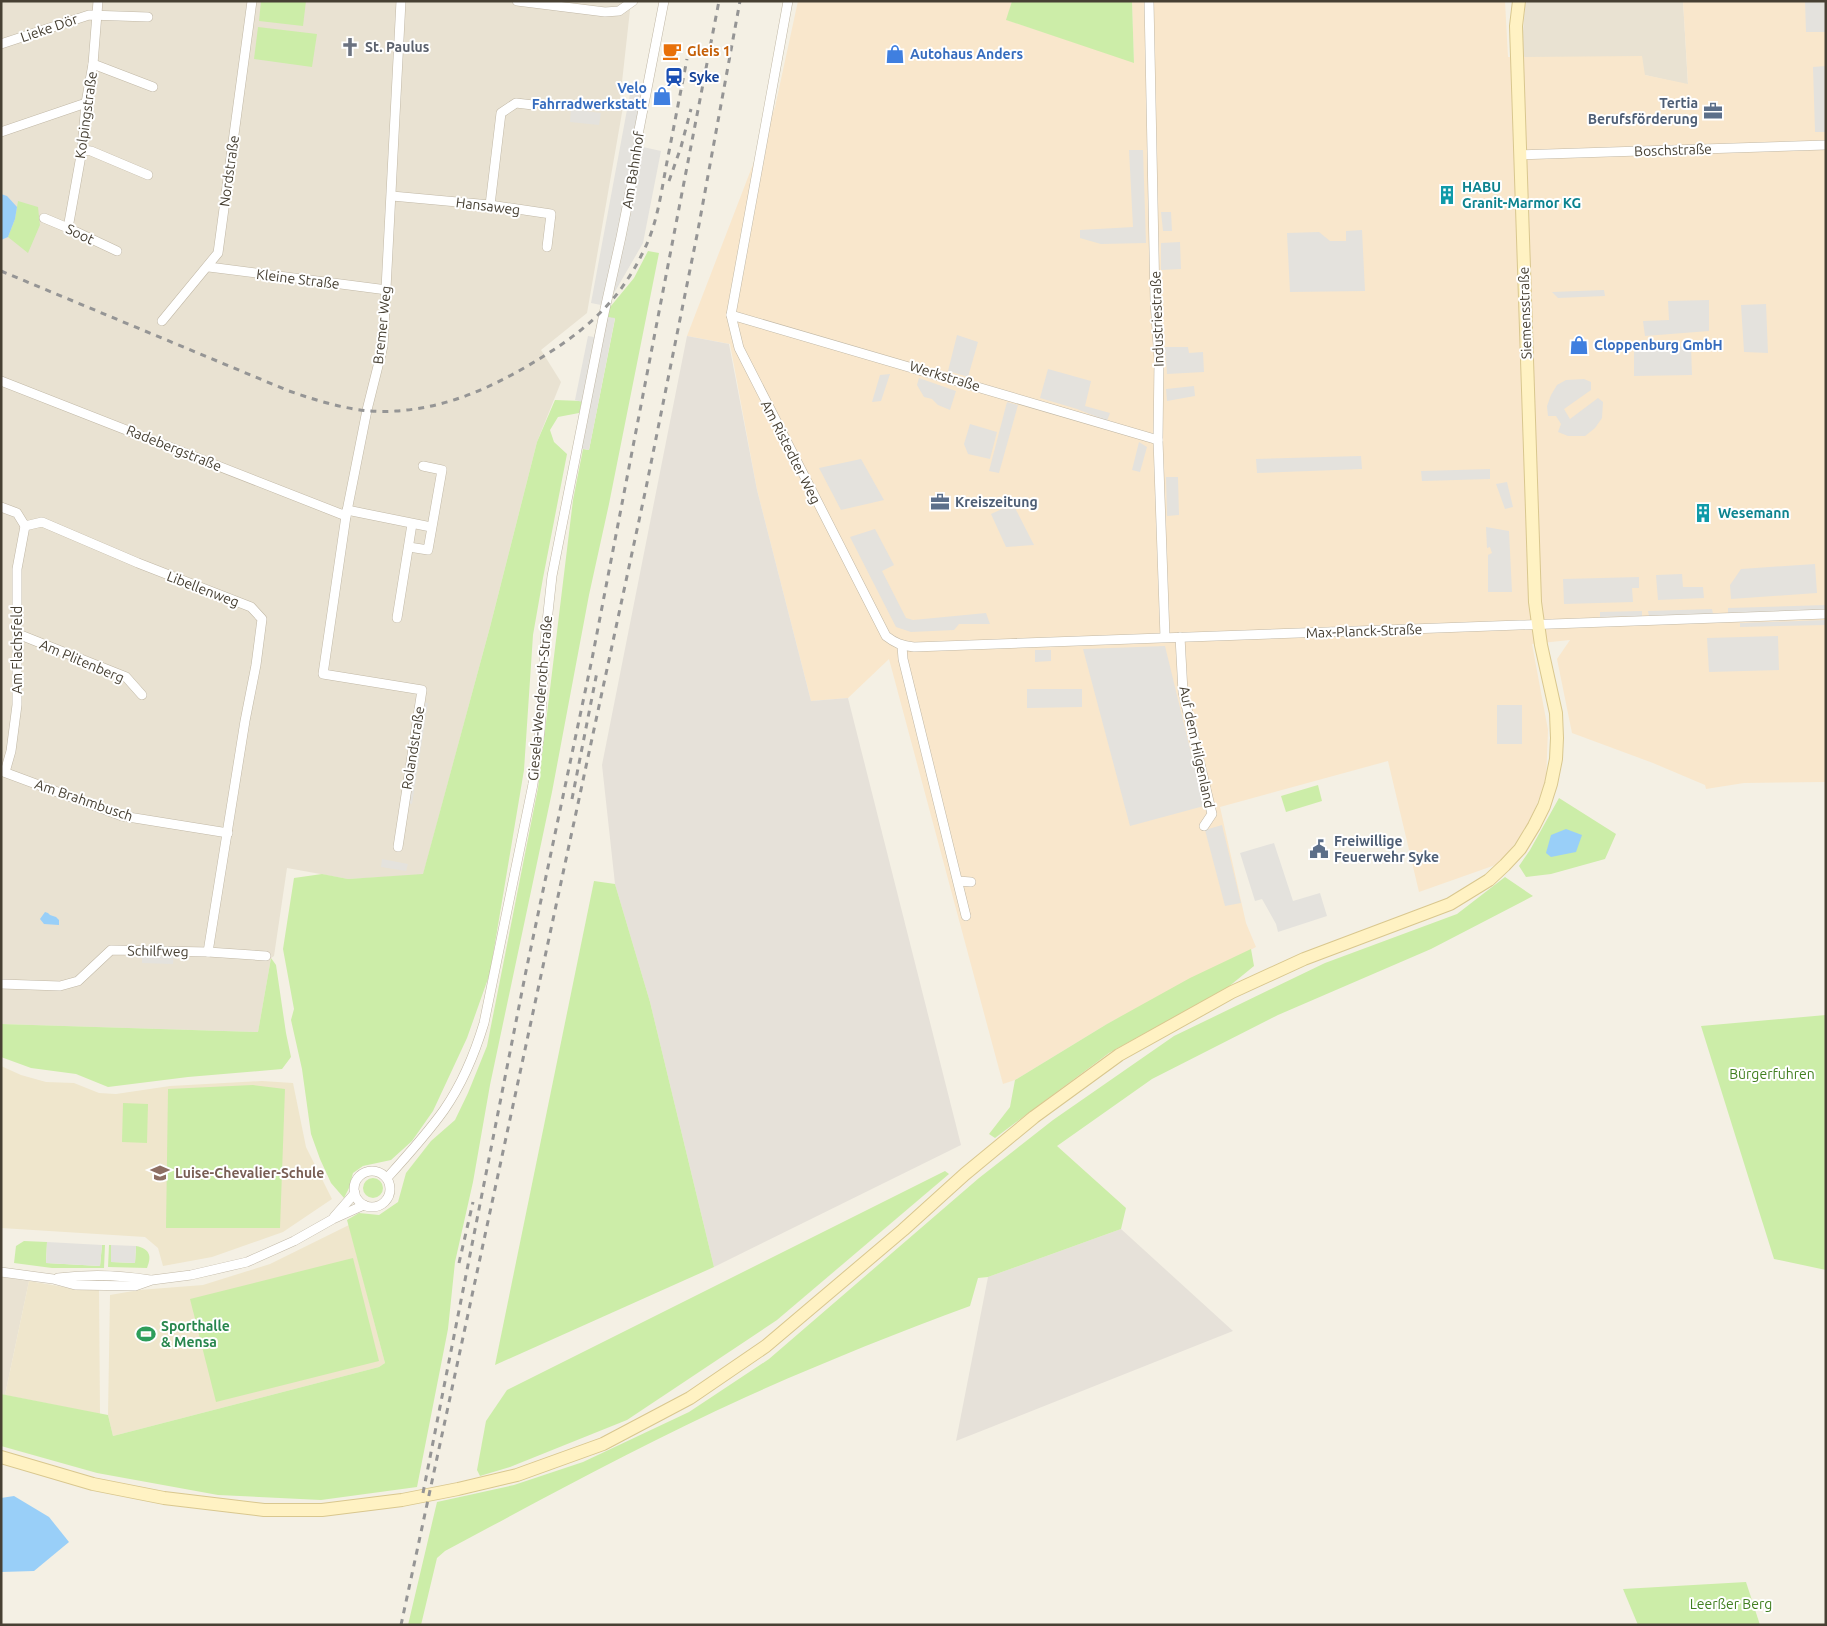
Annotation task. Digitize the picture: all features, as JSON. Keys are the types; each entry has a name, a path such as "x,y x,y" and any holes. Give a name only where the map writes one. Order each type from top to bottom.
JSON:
{"main road":[{"name":"Siemensstraße","path":"1,1457 93,1484 164,1498 264,1510 322,1510 402,1500 458,1489 517,1475 603,1444 690,1398 766,1346 1018,1130 1119,1055 1232,992 1304,959 1450,904 1489,880 1520,850 1544,806 1556,759 1557,738 1556,713 1535,602 1516,26 1519,1"}],"street":[{"name":"Kolpingstraße","path":"68,228 82,150 86,103 93,64 98,1"},
{"name":"Nordstraße","path":"162,322 209,267 218,253 252,1"},
{"name":"Bremer Weg","path":"323,674 347,513 367,410 383,346 401,1"},
{"path":"517,1 605,12 619,11 633,1"},
{"name":"Am Bahnhof","path":"605,308 622,237 638,152 638,135 664,1"},
{"name":"Am Ristedter Weg","path":"788,1 731,315 739,348 834,536 886,636 902,646"},
{"name":"Industriestraße","path":"1149,1 1155,301 1159,360 1158,440 1166,637"},
{"name":"Lieke Dör","path":"1,44 89,15 148,17"},
{"path":"93,64 153,87"},
{"path":"1,132 86,103"},
{"path":"490,205 501,113 516,103 533,105"},
{"name":"Boschstraße","path":"1520,155 1826,145"},
{"path":"82,150 91,151 148,175"},
{"name":"Hansaweg","path":"392,196 490,205 551,214 546,247"},
{"name":"Soot","path":"44,218 117,251"},
{"name":"Kleine Straße","path":"209,267 387,290"},
{"name":"Giesela-Wenderoth-Straße","path":"387,1178 445,1109 462,1080 478,1043 484,1023 533,784 540,731 546,631 552,576 605,308"},
{"name":"Werkstraße","path":"731,315 1158,440"},
{"name":"Radebergstraße","path":"1,381 347,513 431,526"},
{"path":"408,547 428,550 442,470 423,466"},
{"path":"1,507 17,513 26,526"},
{"name":"Libellenweg","path":"26,526 42,522 138,563 251,607 262,619 228,833"},
{"path":"397,618 412,524"},
{"name":"Am Flachsfeld","path":"3,772 11,751 17,705 17,569 26,526"},
{"name":"Max-Planck-Straße","path":"902,646 1826,614"},
{"name":"Am Plitenberg","path":"18,634 126,677 142,695"},
{"name":"Auf dem Hilgenland","path":"1180,636 1183,692 1212,814 1204,826"},
{"path":"902,646 903,659 966,916"},
{"name":"Rolandstraße","path":"323,674 422,690 398,847"},
{"name":"Am Brahmbusch","path":"3,772 122,816 228,833"},
{"name":"Schilfweg","path":"208,952 228,833"},
{"path":"958,881 971,882"},
{"name":"Schilfweg","path":"1,984 60,986 78,981 111,950 208,952 266,956"},
{"path":"368,1171 378,1171 387,1178 390,1186 389,1196 382,1204 374,1207 364,1205 359,1200 355,1193 355,1183 360,1175 368,1171"},
{"path":"333,1219 355,1193"},
{"path":"1,1272 53,1279 76,1276 152,1280 191,1275 246,1262 294,1241 333,1219 364,1205"}],"shaded area":[{"path":"1,1 631,1 620,100 623,107 587,313 541,350 561,382 537,442 490,627 423,875 348,879 287,868 274,956 271,958 258,1032 1,1024"},
{"path":"798,1 1012,1 1007,20 1134,62 1132,1 1505,1 1508,57 1642,56 1645,75 1688,84 1683,1 1826,1 1826,782 1744,783 1706,789 1705,785 1653,763 1572,733 1557,659 1570,640 1532,644 1548,730 1546,780 1530,822 1501,863 1419,892 1388,761 1220,807 1246,923 1256,947 1107,1024 1015,1080 1003,1084 889,659 848,698 811,701 757,490 730,344 687,336 775,107"},
{"path":"1527,1 1683,1 1688,85 1645,75 1521,57"},
{"path":"1805,1 1826,1 1826,32 1806,32"},
{"path":"1826,66 1826,132 1815,132 1813,67"},
{"path":"632,83 644,85 634,145 661,151 643,243 613,295 601,305 591,303"},
{"path":"571,109 601,113 599,125 570,122"},
{"path":"1129,150 1143,150 1146,243 1101,244 1080,238 1080,230 1133,227"},
{"path":"1161,212 1171,212 1172,231 1163,231"},
{"path":"1362,230 1365,291 1290,292 1287,233 1319,232 1330,241 1346,241 1346,231"},
{"path":"1180,242 1181,269 1161,270 1161,243"},
{"path":"1604,290 1605,296 1558,298 1552,292"},
{"path":"1709,300 1709,331 1645,336 1643,321 1669,320 1668,301"},
{"path":"1766,304 1768,353 1744,352 1741,305"},
{"path":"607,317 615,318 589,450 573,447 582,402 575,400 588,336 594,337 597,325"},
{"path":"957,335 978,342 968,377 948,371"},
{"path":"687,336 729,344 757,490 811,701 848,698 961,1145 714,1267 650,1002 615,884 602,765"},
{"path":"1691,346 1692,375 1634,376 1634,348"},
{"path":"1165,347 1188,347 1189,353 1203,352 1204,372 1167,374"},
{"path":"1048,369 1091,381 1085,406 1110,413 1107,421 1077,409 1040,398"},
{"path":"890,374 881,401 872,402 880,375"},
{"path":"919,378 956,391 950,410 938,405 932,399 924,397 917,385"},
{"path":"1584,379 1591,382 1591,390 1564,409 1570,419 1598,398 1603,402 1602,418 1595,428 1585,436 1568,436 1558,432 1561,424 1556,416 1548,416 1547,406 1557,385 1566,380"},
{"path":"1194,386 1195,396 1167,401 1166,389"},
{"path":"1007,402 1018,405 999,473 989,471"},
{"path":"970,424 997,432 990,459 968,454 964,444"},
{"path":"1139,442 1147,447 1140,472 1132,470"},
{"path":"1361,456 1362,469 1257,473 1256,459"},
{"path":"861,459 884,500 841,510 819,468"},
{"path":"1490,469 1490,479 1422,481 1421,471"},
{"path":"1166,477 1178,477 1179,515 1167,516"},
{"path":"1507,482 1513,507 1505,509 1496,484"},
{"path":"1013,504 1034,545 1006,547 991,514"},
{"path":"1486,527 1509,531 1512,592 1488,592 1488,555 1492,553 1490,547 1487,548"},
{"path":"875,529 894,565 882,571 906,618 913,620 986,613 990,624 959,624 954,630 911,632 896,627 850,537"},
{"path":"1815,564 1817,593 1731,599 1730,585 1741,569"},
{"path":"1682,574 1683,587 1703,587 1704,598 1658,600 1656,575"},
{"path":"1639,577 1639,588 1632,588 1633,602 1564,604 1563,579"},
{"path":"1826,605 1826,610 1728,613 1728,608"},
{"path":"1712,609 1713,614 1649,616 1648,611"},
{"path":"1642,611 1642,616 1600,617 1600,612"},
{"path":"1826,620 1826,625 1740,627 1740,623"},
{"path":"1778,636 1779,670 1709,672 1707,638"},
{"path":"1165,646 1204,806 1130,826 1083,649"},
{"path":"1035,650 1051,650 1051,661 1035,662"},
{"path":"1027,689 1082,689 1082,707 1027,708"},
{"path":"425,703 428,703 412,804 408,803"},
{"path":"1497,705 1522,705 1522,744 1497,744"},
{"path":"1222,825 1241,903 1225,906 1205,830"},
{"path":"1274,843 1293,901 1320,893 1327,916 1278,932 1276,924 1262,899 1255,901 1240,853"},
{"path":"382,859 408,864 406,871 381,867"},
{"path":"142,955 174,956 173,964 142,963"},
{"name":"Luise-Chevalier-Schule","path":"1,1066 21,1075 46,1082 74,1083 99,1093 116,1094 170,1086 262,1081 293,1083 306,1147 332,1199 283,1232 212,1257 163,1266 158,1248 145,1237 1,1228"},
{"path":"349,1225 385,1363 379,1367 113,1436 108,1415 110,1295 139,1290 203,1285 270,1264"},
{"path":"1121,1229 1233,1331 956,1441 988,1277"},
{"path":"47,1242 102,1245 100,1266 46,1263"},
{"path":"111,1245 136,1246 135,1263 111,1262"},
{"path":"1,1277 29,1281 5,1395 1,1394"},
{"path":"29,1281 76,1289 99,1290 100,1414 5,1395"}],"green space":[{"path":"261,1 306,1 303,26 259,21"},
{"path":"1012,1 1132,1 1134,63 1006,20"},
{"path":"258,27 317,34 312,67 254,59"},
{"path":"18,201 38,207 40,225 28,253 8,237 15,219"},
{"path":"648,251 659,253 589,595 552,792 455,1262 448,1329 417,1487 321,1500 218,1495 97,1473 1,1446 1,1394 108,1415 113,1436 379,1367 385,1363 347,1220 359,1213 379,1215 398,1202 406,1173 431,1141 455,1120 487,1046 538,788 573,500 583,449 589,450 615,319 607,317 606,312 634,278"},
{"path":"555,400 582,401 579,413 558,417 550,430 554,442 567,454 533,635 524,770 490,973 467,1038 433,1111 412,1141 391,1160 363,1166 353,1173 344,1198 331,1183 311,1134 302,1069 291,1020 294,1009 283,949 294,878 322,874 348,879 423,874 490,627 537,442"},
{"path":"1318,785 1322,801 1286,812 1281,796"},
{"path":"1559,798 1616,834 1605,859 1551,874 1526,877 1519,866"},
{"path":"1505,877 1533,896 1431,949 1278,1015 1152,1079 1057,1146 1126,1208 1121,1229 988,1277 978,1278 970,1306 829,1361 669,1433 445,1551 437,1558 421,1625 408,1625 437,1502 514,1485 583,1462 689,1412 769,1359 979,1178 1053,1120 1174,1036 1325,963 1457,914"},
{"path":"594,881 615,884 650,1002 714,1267 495,1365"},
{"path":"1251,949 1254,966 1227,988 1109,1053 995,1138 989,1134 1010,1107 1015,1080 1107,1024 1190,978"},
{"path":"271,958 276,965 291,1057 282,1069 188,1077 108,1087 76,1074 31,1068 1,1057 1,1024 258,1032"},
{"name":"Bürgerfuhren","path":"1826,1015 1826,1270 1774,1259 1701,1026"},
{"path":"253,1085 285,1089 280,1228 166,1228 168,1089"},
{"path":"123,1103 148,1104 147,1143 122,1142"},
{"path":"945,1171 949,1174 777,1320 627,1420 510,1467 480,1476 477,1470 486,1421 507,1390"},
{"path":"373,1178 380,1181 383,1188 380,1195 373,1198 366,1195 363,1188 366,1181"},
{"path":"24,1241 47,1242 46,1263 100,1266 102,1245 105,1245 104,1268 52,1268 14,1263 16,1246"},
{"path":"109,1245 111,1245 111,1262 135,1263 136,1246 144,1249 149,1254 147,1268 108,1267"},
{"path":"353,1258 379,1361 216,1402 190,1299"},
{"name":"Leerßer Berg","path":"1746,1582 1760,1625 1638,1625 1623,1589"}],"water":[{"path":"1,194 7,196 17,207 15,219 8,237 1,240"},
{"path":"1566,829 1582,835 1576,852 1551,857 1546,853 1551,835"},
{"path":"45,912 56,917 59,920 59,925 44,924 40,919"},
{"path":"14,1496 49,1517 69,1542 34,1571 1,1572 1,1498"}],"railway":[{"path":"423,1493 526,971 592,659 719,1"},
{"path":"401,1625 646,488 698,230 740,1"},
{"path":"1,271 289,391 315,400 369,411 396,411 447,402 494,384 544,356 595,318 622,287 645,248 656,219 687,59"},
{"path":"669,181 681,147 691,109"},
{"path":"572,799 597,672"},
{"path":"459,1263 473,1202"}],"place":[{"name":"St. Paulus","path":"350,47"},
{"name":"Gleis 1","path":"672,51"},
{"name":"Autohaus Anders","path":"895,54"},
{"name":"Syke","path":"674,77"},
{"name":"Velo Fahrradwerkstatt","path":"662,96"},
{"name":"Tertia Berufsförderung","path":"1713,111"},
{"name":"HABU Granit-Marmor KG","path":"1447,195"},
{"name":"Cloppenburg GmbH","path":"1579,345"},
{"name":"Kreiszeitung","path":"940,502"},
{"name":"Wesemann","path":"1703,513"},
{"name":"Freiwillige Feuerwehr Syke","path":"1319,849"},
{"name":"Luise-Chevalier-Schule","path":"160,1173"},
{"name":"Sporthalle & Mensa","path":"146,1334"}]}
